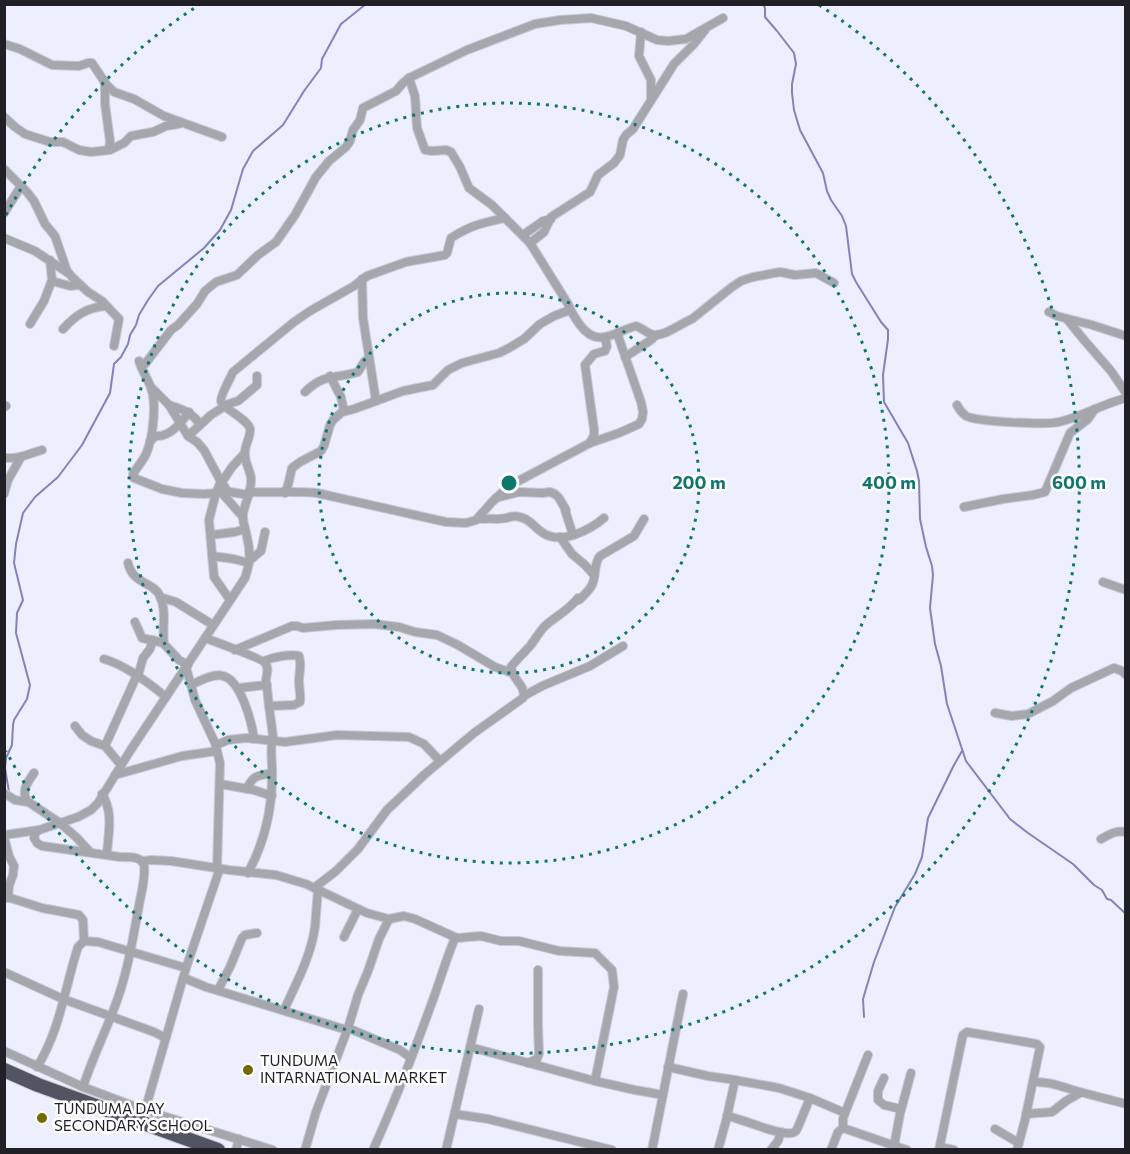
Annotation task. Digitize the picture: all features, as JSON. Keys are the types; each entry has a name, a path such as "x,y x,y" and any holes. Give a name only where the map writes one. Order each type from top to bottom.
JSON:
{"highway":[{"path":"4,1070 34,1083 218,1149"}],"street":[{"path":"617,333 641,402 643,412 639,424 590,443 509,486 476,520 466,523 447,522 397,512 317,493 182,493 136,480 133,474 147,454 154,414 151,387 142,363 197,304 205,291 216,282 237,275 276,242 295,216 316,177 350,141 352,129 360,120 363,108 396,91 409,78 467,50 535,24 591,18 626,26 657,40 677,40 686,39 723,18"},
{"path":"531,243 544,232 558,212 590,192 598,175 614,163 620,155 626,135 633,129 677,60 708,27"},
{"path":"641,32 639,56 651,80 651,99"},
{"path":"4,44 52,65 79,66 92,63 114,92 134,99 164,117 222,137"},
{"path":"409,78 415,96 417,128 425,150 450,151 470,188 492,205 531,243 570,310 587,333 596,337 605,337 636,326 650,334 674,329 692,319 741,281 753,277 780,272 795,275 816,273 834,283"},
{"path":"105,83 109,150"},
{"path":"4,117 25,134 50,142 63,142 83,151 109,150 124,143 131,136 153,132 166,126 184,124"},
{"path":"4,169 34,201 45,224 53,232 69,273"},
{"path":"4,213 21,186"},
{"path":"34,1083 54,1029 78,947 84,940 83,920 79,915 6,898 14,867 4,836 39,830 78,817 98,803 245,578 250,556 243,517 251,477 245,448 250,427 222,405 221,400 233,372 309,311 354,286 362,279 406,262 445,255 451,238 460,232 470,226 505,218"},
{"path":"523,235 543,221 551,219"},
{"path":"4,238 50,260 102,301 119,319 114,346"},
{"path":"30,324 44,301 52,281 50,260"},
{"path":"362,279 363,318 376,401"},
{"path":"52,281 70,286 80,285"},
{"path":"63,329 70,321 90,308 105,306"},
{"path":"285,493 292,468 321,451 330,425 344,411 403,391 433,385 448,370 462,363 499,353 524,339 540,324 570,310"},
{"path":"1049,312 1125,336"},
{"path":"1067,319 1111,371 1125,393"},
{"path":"625,357 651,340 656,334"},
{"path":"590,443 594,429 585,365 594,354 605,351 607,346 605,337"},
{"path":"305,392 314,384 330,376 358,372 369,358"},
{"path":"188,436 200,424 253,389 257,385 257,376"},
{"path":"330,376 341,397 344,411"},
{"path":"151,387 169,405 188,436 204,450 222,482 222,493 209,520 214,577 230,600"},
{"path":"957,405 968,417 1048,424 1070,419 1125,398"},
{"path":"169,405 189,412 200,424"},
{"path":"964,507 1045,492 1070,433 1088,419 1095,409"},
{"path":"150,441 156,436 162,437 180,424 189,412"},
{"path":"4,458 17,458 42,450"},
{"path":"222,482 245,453"},
{"path":"4,494 8,480 21,457"},
{"path":"495,498 519,492 555,494 566,510 573,535"},
{"path":"222,493 243,517"},
{"path":"482,519 506,519 516,516 530,521 543,533 565,537 597,524 604,518"},
{"path":"524,696 524,690 512,674 511,668 519,656 545,626 588,592 600,556 634,536 644,519"},
{"path":"211,535 245,529"},
{"path":"249,562 261,550 265,532"},
{"path":"560,537 572,554 594,575"},
{"path":"212,556 249,562"},
{"path":"128,563 135,577 160,594 163,605 164,644"},
{"path":"1103,582 1125,590"},
{"path":"160,597 176,602 213,625"},
{"path":"135,622 140,637 164,644 187,666 195,700 217,748 220,763 219,868 186,968 144,1110"},
{"path":"235,650 292,626 303,628 374,624 436,635 512,674"},
{"path":"205,638 264,661 298,655 301,669 300,702 294,705 269,706"},
{"path":"105,746 153,640"},
{"path":"284,1010 310,948 315,928 316,889 358,849 387,810 440,761 524,696 590,666 623,646"},
{"path":"104,659 116,663 166,697"},
{"path":"248,873 261,846 272,796 273,724 266,678 268,671 264,661"},
{"path":"995,713 1012,716 1028,714 1071,688 1109,670 1117,669 1125,663"},
{"path":"1117,669 1125,675"},
{"path":"191,685 207,678 224,676 233,682 238,688 248,714 254,739"},
{"path":"238,688 267,685"},
{"path":"75,726 91,741 105,746 121,765"},
{"path":"115,775 217,748 228,740 254,739 285,742 336,735 409,736 424,744 440,761"},
{"path":"28,802 24,795 25,788 34,773"},
{"path":"247,789 255,777 272,773"},
{"path":"220,784 272,796"},
{"path":"102,795 108,806 110,821 107,854"},
{"path":"6,796 28,802 60,823 90,852"},
{"path":"39,830 36,832 35,841 42,846 131,857 142,861 171,861 276,875 306,884 382,918 404,916 455,938 481,936 559,951 595,952 612,970 614,987 596,1081"},
{"path":"1101,839 1112,832 1125,832"},
{"path":"83,1088 90,1065 116,1004 131,952 145,869 142,861"},
{"path":"344,937 358,909"},
{"path":"305,1149 358,995 379,939 390,919"},
{"path":"218,990 242,938 245,935 257,933"},
{"path":"373,1149 411,1058 446,957 455,938"},
{"path":"84,940 186,968"},
{"path":"528,1063 537,1059 539,1054 538,970"},
{"path":"4,972 63,999 154,1032 165,1039"},
{"path":"183,978 348,1029 400,1050 411,1058"},
{"path":"652,1149 683,994"},
{"path":"446,1149 479,1009"},
{"path":"954,1149 939,1148 962,1039 966,1033 1037,1044 1040,1048 1018,1146 995,1129"},
{"path":"470,1047 596,1081 663,1095"},
{"path":"4,1051 83,1088 144,1110 273,1149"},
{"path":"843,1128 845,1113 868,1055"},
{"path":"668,1067 779,1088 845,1113"},
{"path":"894,1146 911,1072"},
{"path":"884,1078 878,1091 878,1100 884,1105 901,1109"},
{"path":"718,1149 735,1080"},
{"path":"1033,1082 1049,1083 1125,1104"},
{"path":"1026,1114 1052,1112 1080,1093"},
{"path":"727,1116 788,1134 796,1132 810,1098"},
{"path":"455,1114 488,1119 612,1149"},
{"path":"843,1128 907,1149"},
{"path":"831,1149 838,1132 843,1128"},
{"path":"771,1149 778,1141 781,1132"},
{"path":"236,1149 239,1139"}],"waterway":[{"path":"9,792 5,768 6,758 12,745 14,720 27,699 30,685 16,633 17,613 23,600 14,563 23,513 35,497 58,477 82,445 110,393 114,364 128,344 139,315 148,300 158,286 204,248 220,230 231,210 243,169 253,151 283,125 321,68 322,59 341,24 366,4"},
{"path":"763,4 765,17 794,53 796,64 792,84 794,110 800,130 823,173 831,200 846,226 852,274 888,330 883,375 884,402 908,443 917,471 920,519 933,575 930,608 935,644 947,704 966,761 1010,819 1073,864 1102,890 1107,899 1126,914"},
{"path":"864,1017 863,999 874,962 895,907 915,874 922,857 928,818 962,751"}],"place":[{"name":"TUNDUMA INTARNATIONAL MARKET","path":"248,1070"},
{"name":"TUNDUMA DAY SECONDARY SCHOOL","path":"42,1118"}]}
